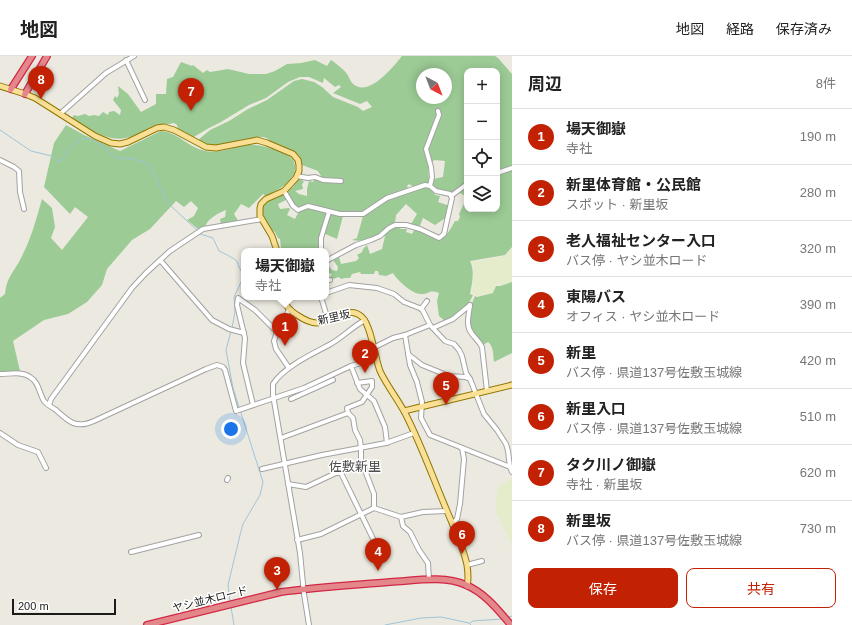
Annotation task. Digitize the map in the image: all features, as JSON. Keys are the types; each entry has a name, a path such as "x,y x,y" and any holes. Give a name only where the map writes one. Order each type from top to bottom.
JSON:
{"highway":[{"path":"11,89 32,56"},
{"path":"25,94 47,56"},
{"name":"ヤシ並木ロード","path":"147,625 281,592 303,589 429,580 449,581 467,586 485,597 511,625"}],"main road":[{"path":"0,86 25,94 40,101 100,139 116,143 132,141 160,127 171,129 202,146 210,148 254,140 290,152 296,156 299,165 297,176 291,185 263,202 260,208 262,219 272,236 276,248"},
{"name":"新里坂","path":"284,300 289,309 299,317 313,322 319,323 352,312 359,314 365,320 379,369 388,387 404,411 452,524 467,565 469,577 467,586"},
{"path":"404,411 512,385"}],"street":[{"path":"60,114 106,73 134,56"},
{"path":"126,60 145,100"},
{"path":"430,186 432,177 431,167 426,149 439,115 438,111"},
{"path":"0,160 19,171 20,192 24,209"},
{"path":"500,172 512,168"},
{"path":"297,176 308,178 318,177 323,180 341,181"},
{"path":"284,190 293,206 298,210 308,206 340,214 362,214 387,198 425,185 430,186 436,191 450,194 451,196"},
{"path":"451,196 464,186"},
{"path":"329,259 356,245 380,236 395,225 406,225 420,229 438,238 442,237 449,217 451,196"},
{"path":"320,248 321,238 329,212"},
{"path":"49,405 51,399 132,288 146,272 203,229 262,219"},
{"path":"160,260 212,320 231,330 244,333"},
{"path":"329,292 349,285 377,288 394,294 404,302 421,308 431,326 445,341 454,344 459,350 466,372 484,414 506,444 512,472"},
{"path":"252,405 243,363 244,333 237,304 238,298 255,310 277,332"},
{"path":"322,300 328,320"},
{"path":"421,308 427,301"},
{"path":"373,348 393,338 453,319 470,305 468,325 469,330 482,346 487,391"},
{"path":"289,309 277,332 274,345 289,368"},
{"path":"309,625 297,540 273,395 273,384 289,368 317,350 329,345 365,320"},
{"path":"405,335 410,365 417,382 422,407 421,418 430,435 510,467"},
{"path":"408,354 422,365 449,376 465,377 470,379"},
{"path":"0,374 20,374 31,377 37,383 44,400 68,421 79,425 90,423 217,365 223,367 225,370 236,411 298,390 350,366 376,358"},
{"path":"350,366 360,389 374,401 385,427 387,443"},
{"path":"291,399 333,380"},
{"path":"358,383 372,381 372,387 362,402 347,408 348,413 353,418 361,448 361,460 374,494 374,508"},
{"path":"318,382 323,385"},
{"path":"281,438 348,413"},
{"path":"0,433 18,446 38,452 46,468"},
{"path":"262,469 284,463 387,443 414,433"},
{"path":"452,524 457,519 460,504 464,459 462,448"},
{"path":"288,484 306,487 336,473 342,473 381,555"},
{"path":"297,540 321,534 374,508 401,517 422,512 447,511"},
{"path":"401,517 403,526 410,532 419,550 428,563 429,580"},
{"path":"131,552 200,535"},
{"path":"467,565 482,561"}],"green space":[{"path":"402,56 495,56 498,58 512,74 512,167 500,171 500,68 464,68 464,184 451,194 434,188 432,185 433,179 443,177 445,161 435,160 428,164 429,184 414,187 409,184 407,186 408,188 387,197 363,213 340,213 313,206 298,209 294,205 287,191 293,187 298,179 302,180 304,182 302,184 303,189 295,191 299,194 307,196 309,181 313,182 314,180 318,180 321,176 318,171 302,165 299,156 296,153 275,144 266,138 254,138 213,146 198,140 210,130 267,100 294,81 302,79 314,82 333,97 358,107 363,111 372,107 367,101 360,104 333,93 341,87 339,85 335,87 324,78 323,83 309,77 300,77 288,82 266,98 249,105 192,138 178,129 177,125 174,123 155,125 136,135 116,139 101,135 72,118 74,115 78,116 85,114 89,116 99,116 103,112 108,115 109,112 114,111 120,115 121,110 113,100 115,96 117,98 119,94 118,86 128,94 141,112 156,104 156,94 166,94 167,79 173,77 181,62 192,66 193,65 203,73 207,70 210,72 228,69 249,74 266,74 287,64 315,60 327,66 331,60 346,72 352,83 358,87 365,87 372,84 380,80"},
{"path":"66,125 84,135 120,151 161,131 177,136 197,148 213,152 247,145 262,146 276,150 290,157 294,162 295,170 291,179 287,183 266,196 263,194 249,208 241,204 234,214 239,222 221,225 220,219 225,217 226,210 214,216 205,226 198,229 187,220 194,216 198,208 191,201 184,207 176,201 150,229 132,240 107,269 102,285 87,302 68,314 44,320 13,341 20,371 0,373 0,298 5,294 9,279 28,244 42,199 52,208 55,227 51,238 62,250 88,217 75,207 70,214 44,187 54,143"},
{"path":"512,169 512,247 505,255 470,261 473,273 470,294 473,295 471,300 462,311 445,321 439,316 437,301 439,293 431,292 421,294 413,292 401,283 393,273 386,276 379,275 378,271 375,271 374,274 361,274 360,272 352,274 350,278 330,278 332,274 329,273 329,266 332,270 337,271 338,267 333,260 339,257 341,264 356,261 359,258 357,255 362,252 367,245 370,254 382,249 386,232 396,226 401,229 407,229 406,232 412,234 415,229 439,239 448,232 455,221 458,221 460,217 459,214 464,203 464,212 500,212 500,173"},
{"path":"425,186 430,187 435,195 440,196 438,202 450,206 447,217 435,225 423,218 419,228 411,224 417,214 406,204 396,215 395,223 380,233 369,239 358,241 352,240 357,238 363,216 388,199"},
{"path":"464,187 464,195 458,192"},
{"path":"284,193 288,199 278,204 280,209 289,208 290,209 287,215 295,219 299,211 311,208 328,213 319,238 319,248 281,248 280,239 268,225 262,214 263,206 270,200"},
{"path":"329,214 343,216 337,239 323,233"},
{"path":"512,248 512,282 500,285 496,284 493,293 477,296 472,293 474,266 471,262 506,256"},
{"path":"512,282 512,353 494,362 493,351 490,344 488,342 483,345 471,330 469,318 471,308 475,296 477,297 493,293 496,286"},
{"path":"512,478 512,546 496,509 498,487"}],"waterway":[{"path":"0,130 31,151 52,156 60,162 74,144 86,138 97,142 117,158 139,160 145,163 150,166 166,199 172,207 198,231"},
{"path":"200,234 213,238 219,251 237,261 241,270"},
{"path":"232,328 235,312 234,297 241,282"},
{"path":"231,331 226,350 233,388 239,407"},
{"path":"230,602 228,585 241,531 243,524 260,495 263,482 240,410"},
{"path":"231,607 234,625"},
{"path":"507,618 512,616"},
{"path":"385,625 421,618 441,617 469,623 471,625"},
{"path":"470,623 473,621 502,619"}],"place":[{"name":"新里坂","path":"41,99"},
{"name":"タク川ノ御嶽","path":"191,111"},
{"name":"場天御嶽","path":"285,346"},
{"name":"新里体育館・公民館","path":"365,373"},
{"name":"新里","path":"446,405"},
{"name":"新里入口","path":"462,554"},
{"name":"東陽バス","path":"378,571"},
{"name":"老人福祉センター入口","path":"277,590"}],"district":[{"name":"佐敷新里","path":"355,466"}]}
